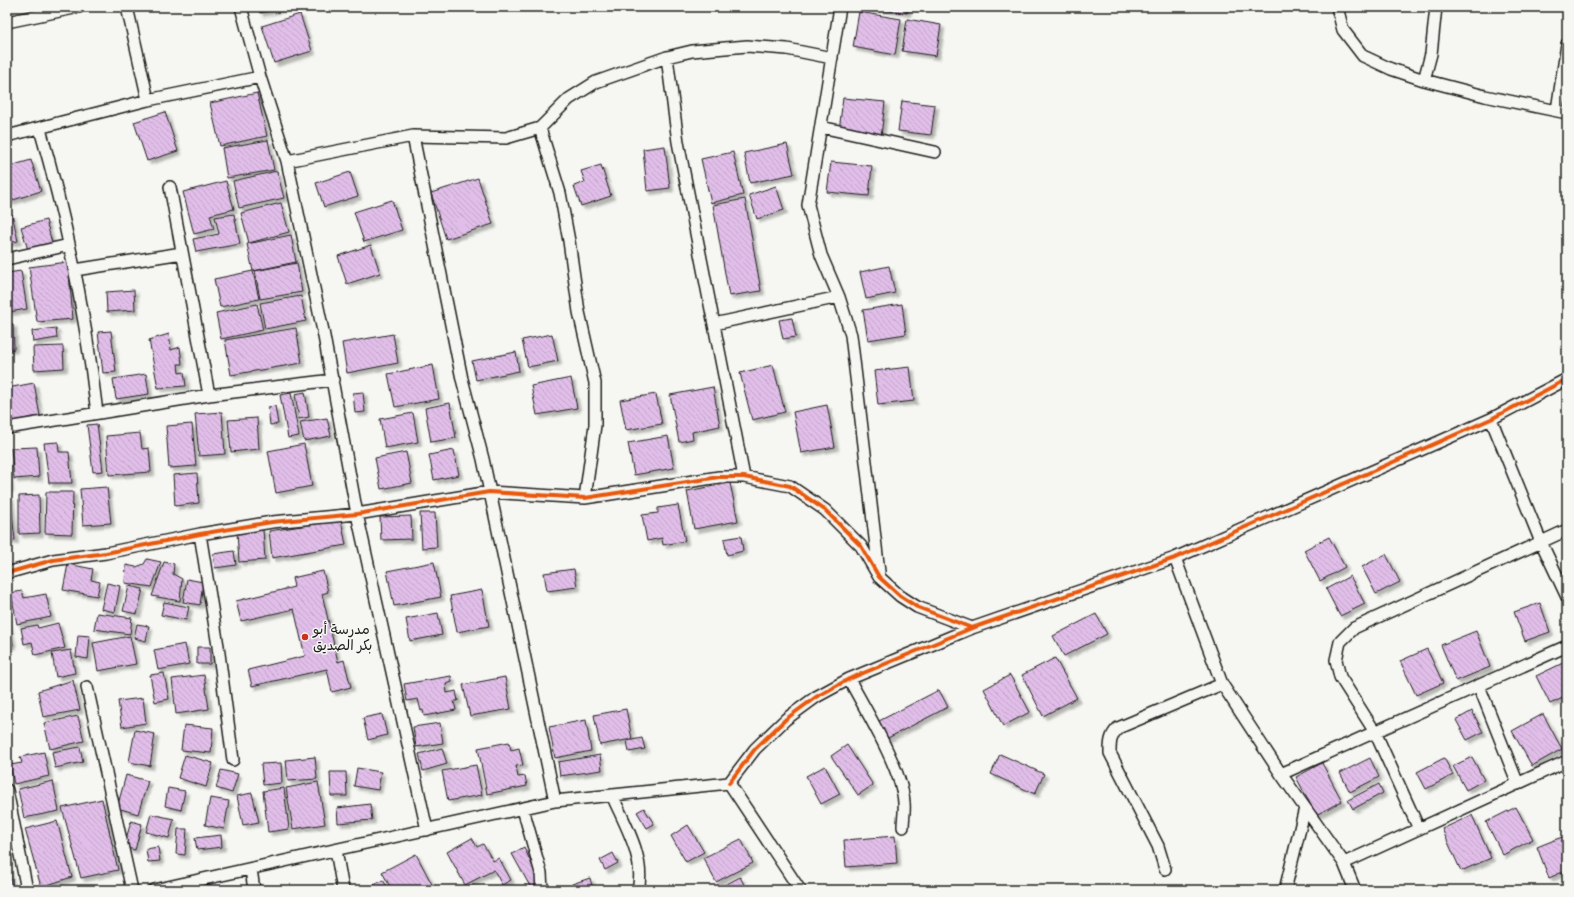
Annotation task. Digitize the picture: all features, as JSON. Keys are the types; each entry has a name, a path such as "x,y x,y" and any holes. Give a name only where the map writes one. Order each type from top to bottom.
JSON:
{"street":[{"path":"7,22 79,7"},
{"path":"127,7 148,100"},
{"path":"241,7 260,77 287,161 333,380 357,514 428,830"},
{"path":"840,7 821,127 811,174 808,205 821,255 839,297 851,334 879,577"},
{"path":"1337,7 1343,30 1363,56 1391,69 1424,80 1485,96 1562,111 1567,44"},
{"path":"1424,80 1431,54 1436,7"},
{"path":"287,161 413,136 506,138 540,128 568,99 596,82 667,56 692,51 746,46 787,49 832,58"},
{"path":"667,56 678,142 744,477"},
{"path":"7,136 40,129 148,100 260,77"},
{"path":"821,127 935,152"},
{"path":"540,128 560,193 569,241 579,312 595,382 595,425 585,498"},
{"path":"40,129 58,190 75,270 90,350 97,413"},
{"path":"413,136 462,379 489,492 555,801"},
{"path":"170,186 209,395"},
{"path":"7,259 69,246"},
{"path":"75,270 182,253"},
{"path":"714,324 839,297"},
{"path":"154,890 555,801 729,783 755,749 786,719 816,697 849,679 972,628 1175,558 1491,419 1567,379"},
{"path":"7,428 209,395 333,380"},
{"path":"1491,419 1540,542 1567,597"},
{"path":"7,574 53,560 106,553 200,534 272,522 357,514 489,492 585,498 719,477 744,477 790,486 825,510 861,546 879,577 900,596 917,607 972,628"},
{"path":"1419,829 1375,732 1340,677 1336,660 1340,642 1354,628 1567,530"},
{"path":"200,534 218,646 233,760"},
{"path":"1175,558 1222,684 1281,774 1344,863 1356,890"},
{"path":"1281,774 1567,646"},
{"path":"849,679 888,754 899,781 904,802 903,828"},
{"path":"1166,870 1158,846 1110,753 1110,740 1113,732 1118,728 1222,684"},
{"path":"1479,686 1518,784"},
{"path":"87,687 132,890"},
{"path":"1344,863 1567,761"},
{"path":"729,783 800,890"},
{"path":"7,790 27,890"},
{"path":"612,795 639,861 640,883 638,890"},
{"path":"1285,890 1305,808"},
{"path":"523,809 541,873 542,890"},
{"path":"336,850 343,890"},
{"path":"251,869 254,890"}],"building":[{"path":"258,7 288,7 260,13"},
{"path":"870,7 908,7 907,13"},
{"path":"859,12 901,19 895,55 853,47"},
{"path":"300,14 312,51 274,63 262,26"},
{"path":"907,19 941,25 936,56 902,51"},
{"path":"257,93 267,136 220,146 210,103"},
{"path":"843,98 885,102 881,136 839,131"},
{"path":"902,101 935,105 931,135 898,131"},
{"path":"165,112 178,151 147,161 134,122"},
{"path":"268,140 274,170 227,178 222,148"},
{"path":"787,144 794,174 750,183 744,153"},
{"path":"665,146 670,188 647,191 643,149"},
{"path":"733,152 743,195 711,203 701,159"},
{"path":"31,160 41,191 7,202 7,167"},
{"path":"831,162 872,166 869,196 827,192"},
{"path":"601,165 611,196 581,206 574,186 585,182 581,171"},
{"path":"277,171 284,198 239,208 233,181"},
{"path":"350,172 358,196 324,207 316,183"},
{"path":"478,178 493,224 446,239 431,193"},
{"path":"226,181 234,209 210,215 214,229 194,234 183,192"},
{"path":"776,186 784,210 757,219 749,195"},
{"path":"745,199 761,291 729,296 713,205"},
{"path":"392,200 402,230 364,242 354,212"},
{"path":"281,203 289,232 249,243 241,213"},
{"path":"12,214 18,241 7,243 7,215"},
{"path":"234,214 240,244 196,252 193,239 219,234 215,217"},
{"path":"46,220 52,243 28,250 21,227"},
{"path":"291,235 296,262 253,271 247,244"},
{"path":"371,245 380,273 347,284 338,256"},
{"path":"68,262 73,319 37,322 29,267"},
{"path":"297,263 302,292 260,299 255,271"},
{"path":"889,266 895,293 866,299 860,272"},
{"path":"21,271 27,309 9,312 7,273"},
{"path":"253,271 259,299 220,307 214,279"},
{"path":"134,290 135,310 107,312 106,292"},
{"path":"301,296 306,321 265,329 260,303"},
{"path":"257,304 263,330 221,339 216,313"},
{"path":"902,304 906,334 868,340 863,310"},
{"path":"792,318 796,337 783,339 779,320"},
{"path":"7,324 13,324 14,349 7,350"},
{"path":"56,328 57,338 33,342 32,331"},
{"path":"296,328 302,363 231,375 225,340"},
{"path":"111,331 116,372 103,373 98,332"},
{"path":"169,334 171,350 180,347 182,364 178,364 179,373 184,372 186,386 158,388 149,340"},
{"path":"393,334 398,363 347,373 342,343"},
{"path":"552,334 558,361 528,367 522,340"},
{"path":"63,346 64,368 34,370 33,347"},
{"path":"516,352 519,371 476,380 472,361"},
{"path":"433,365 439,399 395,407 388,374"},
{"path":"773,365 785,412 752,420 740,373"},
{"path":"910,367 914,401 878,405 874,371"},
{"path":"146,374 149,394 116,399 113,379"},
{"path":"571,378 577,408 537,415 531,386"},
{"path":"34,383 40,416 7,422 7,388"},
{"path":"713,387 720,426 692,432 693,439 679,442 670,395"},
{"path":"305,392 309,417 299,419 295,394"},
{"path":"363,392 365,412 355,413 353,393"},
{"path":"291,393 299,436 288,438 280,395"},
{"path":"656,394 662,424 626,430 620,400"},
{"path":"450,403 456,438 431,442 425,408"},
{"path":"827,405 835,447 801,453 793,412"},
{"path":"275,406 278,424 270,425 268,407"},
{"path":"222,412 225,454 199,456 195,414"},
{"path":"413,413 418,442 385,448 380,419"},
{"path":"257,418 259,449 231,452 228,420"},
{"path":"327,418 331,436 304,441 300,422"},
{"path":"97,424 103,471 93,472 87,425"},
{"path":"192,424 196,466 169,468 166,426"},
{"path":"140,433 142,449 149,448 151,472 109,475 106,436"},
{"path":"668,436 674,468 634,475 628,443"},
{"path":"58,442 59,452 69,452 72,483 49,483 44,443"},
{"path":"304,444 312,486 276,493 268,451"},
{"path":"37,447 39,477 14,479 11,448"},
{"path":"454,450 459,475 434,480 429,455"},
{"path":"406,452 412,483 381,489 375,458"},
{"path":"7,459 10,488 7,489"},
{"path":"197,473 199,503 175,506 173,475"},
{"path":"730,483 738,521 694,529 687,491"},
{"path":"107,487 111,523 83,525 80,489"},
{"path":"46,492 73,492 72,534 45,533"},
{"path":"39,495 40,533 19,534 19,496"},
{"path":"7,497 10,497 15,540 7,541"},
{"path":"678,505 685,541 663,545 662,538 647,541 642,515 658,513 658,508"},
{"path":"420,513 435,513 437,547 422,548"},
{"path":"411,516 412,539 381,540 380,517"},
{"path":"341,520 346,545 272,558 269,531"},
{"path":"263,529 265,560 239,562 237,532"},
{"path":"741,536 743,551 727,555 724,539"},
{"path":"1329,537 1345,567 1320,581 1304,550"},
{"path":"234,551 236,565 215,568 213,554"},
{"path":"1386,554 1400,582 1376,594 1362,567"},
{"path":"147,559 161,562 152,587 125,583 126,565 136,567 144,564"},
{"path":"164,562 174,564 173,574 182,579 180,601 152,596"},
{"path":"434,562 441,597 394,606 387,571"},
{"path":"68,564 93,569 91,580 100,582 97,596 63,590"},
{"path":"574,569 577,587 547,591 544,573"},
{"path":"323,571 328,592 322,594 338,662 344,660 351,687 332,692 327,669 252,686 248,670 305,656 294,609 241,621 236,601 294,587 292,578"},
{"path":"1350,576 1365,604 1340,616 1326,589"},
{"path":"187,579 203,582 200,605 183,602"},
{"path":"107,583 120,586 115,612 101,609"},
{"path":"129,586 143,589 137,614 123,611"},
{"path":"482,590 489,626 457,632 450,596"},
{"path":"22,591 24,598 46,594 51,617 17,624 11,593"},
{"path":"164,602 189,607 186,620 161,615"},
{"path":"1540,603 1550,632 1525,641 1514,612"},
{"path":"97,613 132,618 130,634 94,629"},
{"path":"438,613 442,635 410,641 406,619"},
{"path":"1096,614 1107,634 1064,656 1053,636"},
{"path":"7,617 13,645 7,646"},
{"path":"58,623 65,648 35,655 32,642 24,644 21,628 37,625 38,628"},
{"path":"137,624 149,626 146,641 134,638"},
{"path":"1476,631 1490,667 1456,681 1441,645"},
{"path":"78,635 90,636 88,659 76,657"},
{"path":"130,636 136,664 98,671 93,643"},
{"path":"185,644 189,664 158,670 154,650"},
{"path":"197,647 210,647 210,664 197,664"},
{"path":"1427,649 1443,683 1416,695 1400,661"},
{"path":"71,650 75,673 56,677 52,653"},
{"path":"1055,658 1077,698 1043,716 1022,675"},
{"path":"1567,661 1567,696 1550,704 1536,676"},
{"path":"164,673 169,699 155,702 150,675"},
{"path":"204,675 209,709 176,714 172,679"},
{"path":"1010,675 1030,712 1003,726 984,689"},
{"path":"451,676 452,682 446,684 447,693 456,691 458,701 454,701 456,710 424,716 418,699 407,701 404,684"},
{"path":"505,677 511,709 470,716 463,685"},
{"path":"73,680 80,710 43,717 38,691"},
{"path":"939,690 948,707 886,739 877,722"},
{"path":"143,698 146,723 122,727 118,701"},
{"path":"626,709 632,739 600,745 594,715"},
{"path":"1472,711 1483,732 1467,740 1456,720"},
{"path":"382,714 387,735 368,740 363,718"},
{"path":"1543,714 1562,749 1532,766 1512,731"},
{"path":"78,716 84,741 50,749 44,723"},
{"path":"586,720 591,751 555,758 549,727"},
{"path":"440,723 443,743 416,747 413,727"},
{"path":"184,725 213,728 211,753 181,750"},
{"path":"135,730 155,734 150,766 129,762"},
{"path":"642,738 645,749 629,752 627,741"},
{"path":"509,742 511,750 519,748 523,765 516,766 518,777 525,776 527,786 487,794 478,748"},
{"path":"847,745 873,785 858,795 831,756"},
{"path":"80,747 83,762 55,768 52,752"},
{"path":"442,748 447,764 423,771 419,754"},
{"path":"44,752 49,776 14,784 10,765 22,763 20,757"},
{"path":"1000,754 1044,774 1035,794 991,774"},
{"path":"185,755 213,763 206,787 178,778"},
{"path":"600,755 602,770 560,776 558,762"},
{"path":"315,757 317,779 288,781 286,760"},
{"path":"1472,757 1484,780 1466,790 1453,766"},
{"path":"1370,758 1379,777 1350,792 1340,773"},
{"path":"1444,758 1453,775 1426,789 1417,772"},
{"path":"281,763 282,783 263,785 261,764"},
{"path":"1322,763 1342,801 1316,815 1296,777"},
{"path":"476,765 482,795 448,801 442,771"},
{"path":"825,766 840,794 821,804 806,776"},
{"path":"357,768 381,772 378,790 354,786"},
{"path":"221,770 238,774 232,793 216,788"},
{"path":"330,772 346,772 347,796 331,796"},
{"path":"126,775 148,781 138,814 117,808"},
{"path":"53,781 59,811 24,818 18,789"},
{"path":"318,782 325,824 293,829 286,788"},
{"path":"1379,784 1383,793 1353,809 1348,800"},
{"path":"168,788 185,791 181,810 165,806"},
{"path":"284,788 289,829 268,832 263,791"},
{"path":"252,793 259,822 243,825 237,796"},
{"path":"210,798 229,801 224,829 205,825"},
{"path":"102,799 118,870 81,878 62,808"},
{"path":"370,804 372,820 338,823 337,808"},
{"path":"1516,807 1533,839 1503,855 1486,822"},
{"path":"644,808 654,824 647,828 637,812"},
{"path":"151,814 174,819 169,838 146,832"},
{"path":"1472,815 1491,858 1461,871 1442,829"},
{"path":"57,821 72,877 41,887 25,829"},
{"path":"131,821 142,824 135,850 124,847"},
{"path":"688,825 704,852 686,862 671,836"},
{"path":"178,829 187,829 185,855 176,854"},
{"path":"221,835 222,847 197,850 195,838"},
{"path":"1567,835 1567,870 1549,878 1537,847"},
{"path":"895,836 897,863 846,867 844,840"},
{"path":"472,838 477,847 483,844 493,861 499,858 511,880 502,885 494,870 465,885 447,852"},
{"path":"741,839 753,863 716,882 703,858"},
{"path":"158,847 160,861 148,862 146,849"},
{"path":"524,847 540,883 531,888 512,854"},
{"path":"613,853 618,863 605,870 600,860"},
{"path":"416,854 435,890 392,890 382,872"},
{"path":"7,858 12,890 7,890"},
{"path":"740,877 747,890 725,890 723,886"},
{"path":"590,878 593,890 574,890 572,884"},
{"path":"383,880 389,890 364,890"}],"cycle path":[{"path":"729,783 755,749 786,719 816,697 849,679 972,628 1175,558 1491,419 1567,379"},
{"path":"7,573 53,560 106,553 200,534 272,522 357,514 489,492 585,498 719,477 744,477 790,486 825,510 861,546 879,577 900,596 917,607 972,628"}],"place":[{"name":"مدرسة أبو بكر الصديق","path":"305,637"}]}
